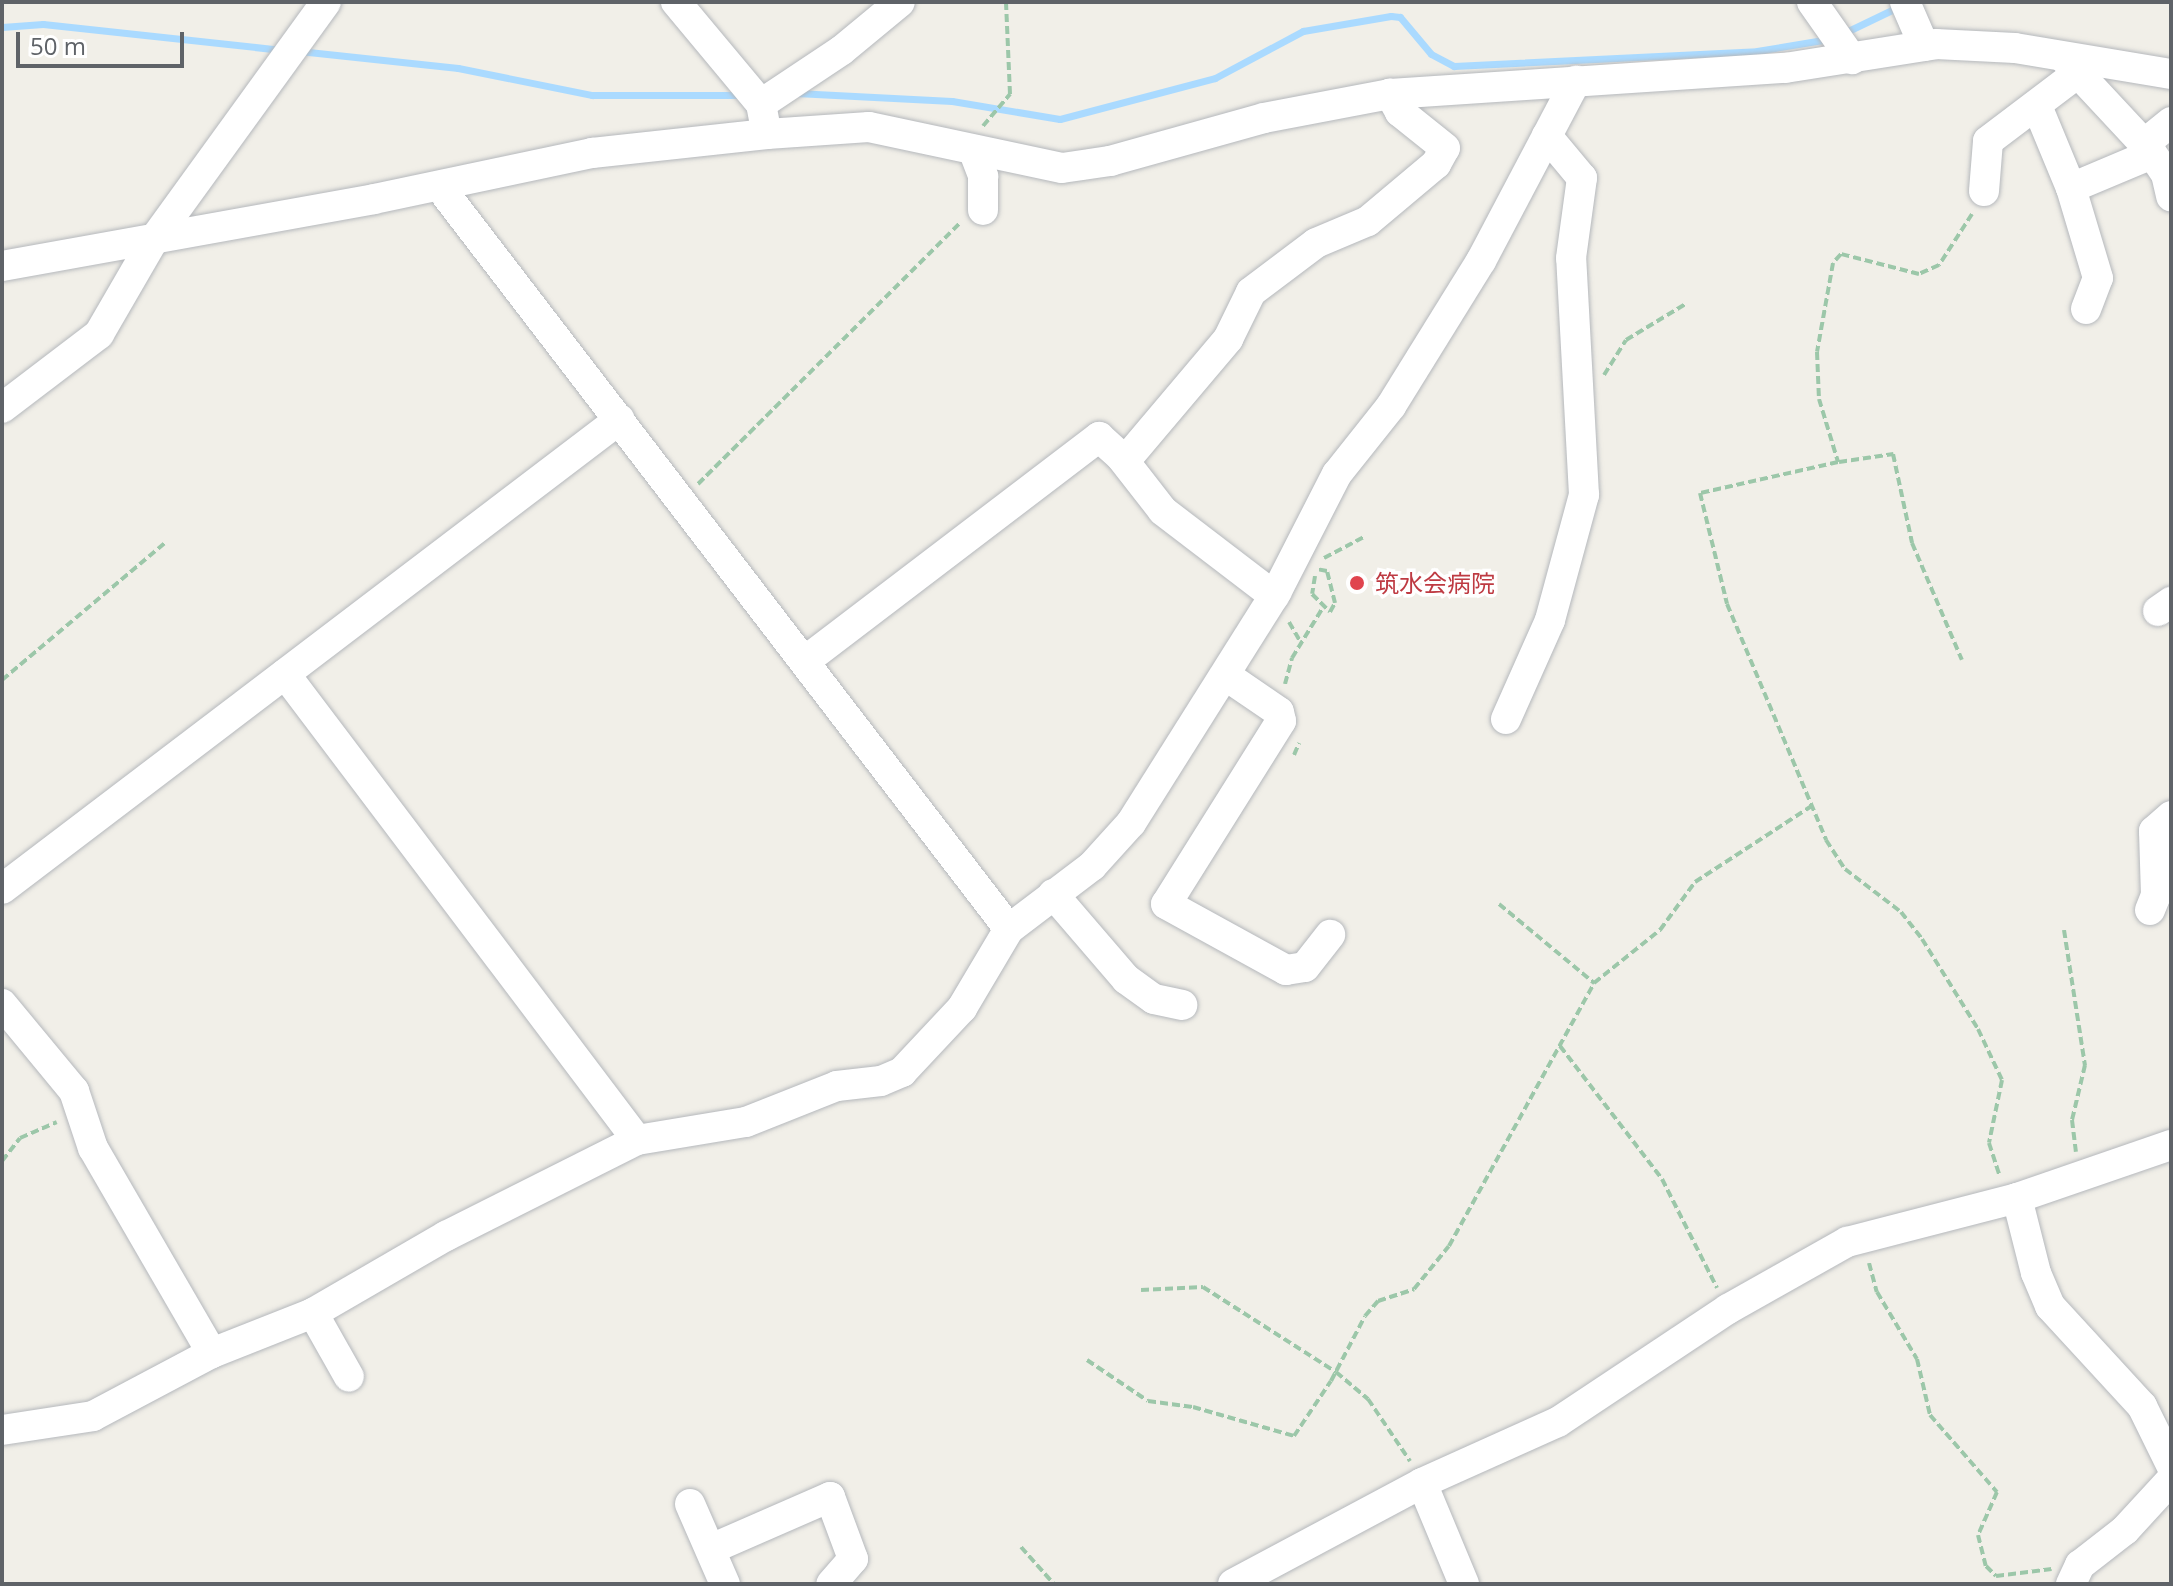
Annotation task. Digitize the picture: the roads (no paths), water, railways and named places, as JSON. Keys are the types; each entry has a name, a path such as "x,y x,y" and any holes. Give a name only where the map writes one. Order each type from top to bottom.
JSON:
{"street":[{"path":"2,408 99,334 153,241 326,2"},
{"path":"676,2 761,104 767,134"},
{"path":"761,104 842,50 900,2"},
{"path":"1812,2 1843,46"},
{"path":"1908,9 1924,46"},
{"path":"2,266 153,241 592,153 767,134 869,127 970,151 1062,168 1110,161 1264,118 1390,94 1785,68 1843,46 2015,48 2071,65 2171,74"},
{"path":"1984,191 1988,141 2037,106 2071,65"},
{"path":"2071,65 2148,149 2166,174 2171,196"},
{"path":"2,1430 93,1416 212,1353 313,1313 446,1236 637,1140 746,1122 837,1086 881,1081 902,1072 962,1008 1009,929 1092,866 1131,823 1274,596 1337,474 1391,406 1481,261 1576,81"},
{"path":"1125,461 1228,339 1251,292 1316,243 1368,221 1436,164 1445,148 1400,112 1390,94"},
{"path":"2037,106 2071,188 2098,278 2086,309"},
{"path":"2071,188 2148,149 2171,122"},
{"path":"1506,719 1550,620 1584,495 1571,258 1582,178 1547,136"},
{"path":"970,151 983,176 983,205"},
{"path":"446,195 1009,929"},
{"path":"2,889 620,419"},
{"path":"805,661 1086,443 1099,437 1125,461 1163,511 1274,596"},
{"path":"285,674 637,1140"},
{"path":"1225,675 1279,712 1281,721 1166,904 1286,970 1305,967 1330,935"},
{"path":"2150,910 2156,895 2154,831 2171,816"},
{"path":"1053,894 1126,979 1154,999 1182,1005"},
{"path":"2,1004 74,1091 93,1148 212,1353"},
{"path":"1233,1584 1422,1483 1558,1422 1728,1309 1847,1242 2014,1199 2083,1178 2171,1145"},
{"path":"2014,1199 2036,1273 2050,1306 2142,1406 2171,1465"},
{"path":"313,1313 349,1377"},
{"path":"2074,1576 2125,1530 2171,1480"},
{"path":"1422,1483 1464,1584"},
{"path":"711,1549 830,1497 853,1559 831,1584"},
{"path":"690,1504 725,1584"}],"waterway":[{"path":"1844,33 1898,7"},
{"path":"796,93 952,101 1060,119 1215,78 1303,31 1391,16 1400,17 1431,54 1454,66 1757,51 1829,39"},
{"path":"2,27 43,24 282,50"},
{"path":"299,51 458,68 592,95 740,95"}],"place":[{"name":"筑水会病院","path":"1357,583"}]}
